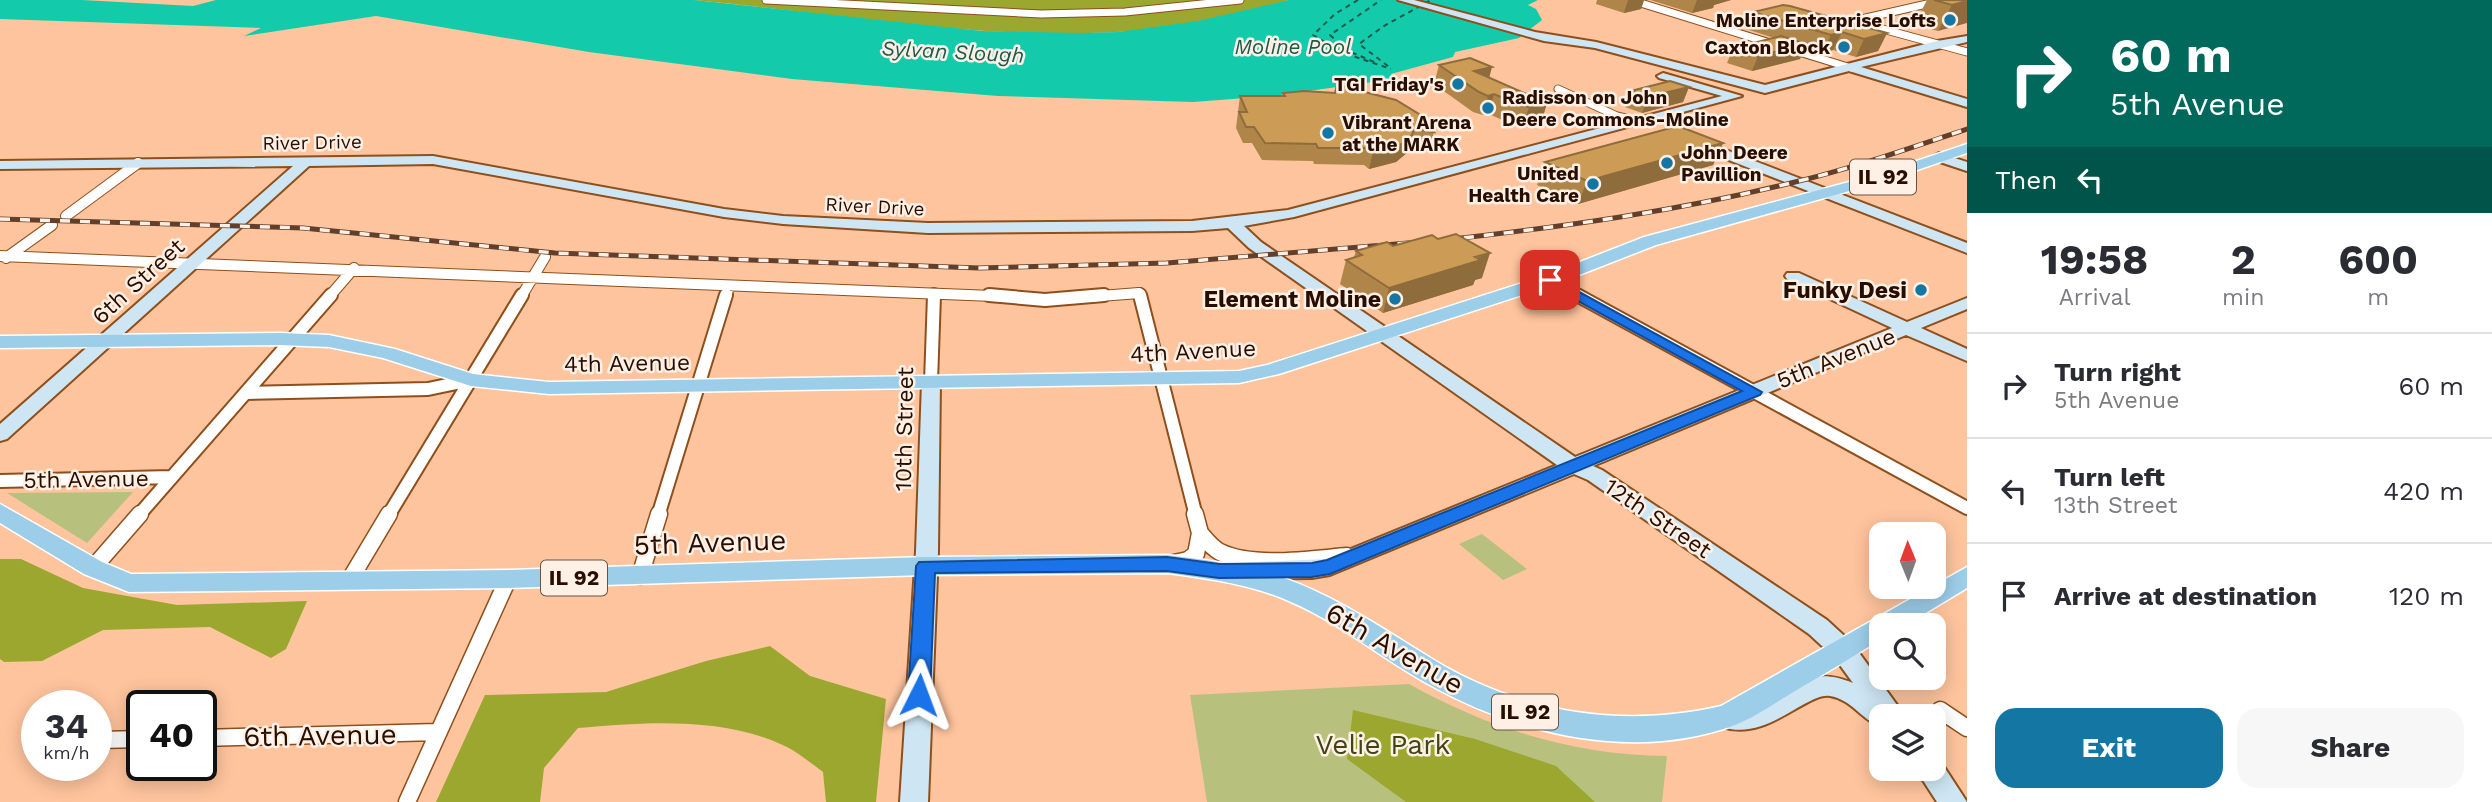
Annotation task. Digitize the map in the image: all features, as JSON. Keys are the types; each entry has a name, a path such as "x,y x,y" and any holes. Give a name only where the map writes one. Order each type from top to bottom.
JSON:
{"main road":[{"name":"4th Avenue","path":"0,342 294,339 370,348 471,380 549,388 1161,379 1250,375 1550,280 1650,241 1880,178 1967,148"},
{"name":"5th Avenue","path":"0,512 93,568 129,583 508,579 926,566 1167,564 1219,571"},
{"name":"6th Avenue","path":"1219,571 1303,596 1342,616 1438,677 1510,707 1545,718 1590,726 1657,729 1722,718 1753,705 1869,634"},
{"name":"6th Avenue","path":"1905,613 1967,576"}],"street":[{"path":"766,0 1083,14 1179,8 1240,0"},
{"path":"926,9 936,0"},
{"path":"1403,0 1536,34 1664,62 1765,89 1937,44 1967,39"},
{"path":"1944,0 1853,20 1967,52"},
{"path":"1634,1 1967,103"},
{"path":"1931,1 1956,7"},
{"path":"1937,44 1967,32"},
{"name":"River Drive","path":"0,165 412,160 455,163 714,211 806,222 979,228 1232,223 1300,211 1737,96 1627,65 1536,34"},
{"path":"1642,122 1617,116 1558,89 1967,248"},
{"path":"1939,157 1967,167"},
{"name":"6th Street","path":"0,435 306,162"},
{"path":"66,216 138,163"},
{"name":"12th Street","path":"1232,223 1255,245 1383,335 1575,467 1595,475 1808,620 1843,650 1883,704"},
{"path":"3,258 52,225"},
{"path":"349,581 545,257"},
{"path":"3,258 354,268 729,286 1015,296 1040,300 1093,294 1139,293 1200,533 1196,554 1188,560 1167,564"},
{"path":"93,568 354,268"},
{"path":"1793,276 1967,356"},
{"path":"1550,280 1967,508"},
{"path":"640,576 729,286"},
{"name":"10th Street","path":"914,802 926,566 934,294"},
{"name":"5th Avenue","path":"1219,571 1312,570 1330,567 1384,547 1967,303"},
{"name":"4th Avenue","path":"246,393 428,389 471,380"},
{"name":"5th Avenue","path":"0,481 171,477"},
{"name":"5th Avenue","path":"1200,533 1220,552 1238,557 1292,559 1354,556"},
{"path":"407,802 508,579"},
{"path":"1693,725 1768,713 1815,687 1831,685 1860,697 1869,704"},
{"path":"1946,714 1967,728"},
{"name":"6th Avenue","path":"217,738 438,732"},
{"path":"1938,781 1953,802"}],"green space":[{"path":"694,0 1289,0 1160,28 1064,33 958,29"},
{"path":"133,492 87,543 7,493"},
{"path":"1482,534 1527,569 1503,580 1459,544"},
{"path":"0,559 21,559 83,588 177,605 307,601 286,649 271,658 210,627 103,630 42,661 4,662 0,659"},
{"path":"770,646 810,676 886,699 876,802 826,802 823,772 787,747 763,737 711,726 657,723 578,728 544,768 540,802 436,802 485,695 606,692 706,661"},
{"name":"Velie Park","path":"1409,684 1470,714 1566,745 1599,751 1667,756 1662,802 1207,802 1190,695"},
{"path":"1353,710 1475,739 1556,766 1595,802 1406,802 1347,759"}],"water":[{"name":"Moline Pool","path":"0,0 82,0 193,6 216,0 694,0 982,31 1081,33 1118,32 1198,21 1289,0 1538,0 1528,5 1536,9 1542,20 1519,38 1455,52 1453,57 1391,74 1394,79 1273,96 1193,102 998,96 792,79 589,52 376,16 244,36 261,28 0,19"}],"building":[{"path":"1934,0 1967,0 1967,1 1952,5"},
{"path":"1783,5 1887,33 1864,39 1842,32 1831,35 1753,12"},
{"path":"1781,36 1806,44 1758,56 1733,48"},
{"path":"1470,58 1492,67 1474,71 1547,103 1529,107 1494,94 1488,96 1439,65"},
{"path":"1670,81 1689,87 1648,97 1631,91"},
{"name":"Vibrant Arena at the MARK","path":"1337,85 1396,100 1419,114 1434,132 1414,129 1412,135 1400,145 1373,152 1368,148 1318,148 1316,144 1265,143 1254,127 1246,127 1239,112 1247,112 1240,96 1285,96 1283,93 1304,91 1335,93"},
{"path":"1678,126 1723,143 1587,181 1545,162"},
{"path":"1456,234 1490,253 1475,257 1481,260 1389,288 1346,260 1362,255 1356,251 1387,242 1393,246 1432,235 1438,239"}],"ferry route":[{"path":"1358,0 1335,14 1313,35 1341,52 1391,69"},
{"path":"1374,62 1346,50 1330,35 1381,0"},
{"path":"1388,66 1359,44 1384,26 1431,0"}],"railway":[{"path":"1444,240 1620,217 1751,192 1838,170 1967,129"},
{"path":"0,219 303,228 555,253 979,268 1167,263 1420,242"}],"place":[{"name":"Moline Enterprise Lofts","path":"1950,20"},
{"name":"Caxton Block","path":"1844,47"},
{"name":"TGI Friday's","path":"1458,84"},
{"name":"Radisson on John Deere Commons-Moline","path":"1488,108"},
{"name":"Vibrant Arena at the MARK","path":"1328,133"},
{"name":"John Deere Pavillion","path":"1667,163"},
{"name":"United Health Care","path":"1593,184"},
{"name":"Funky Desi","path":"1921,290"},
{"name":"Element Moline","path":"1395,299"}],"route":[{"path":"919,695 926,566 1167,564 1219,571 1312,570 1330,567 1384,547 1754,392 1550,280"}],"water label":[{"name":"Sylvan Slough","path":"953,52"}]}
